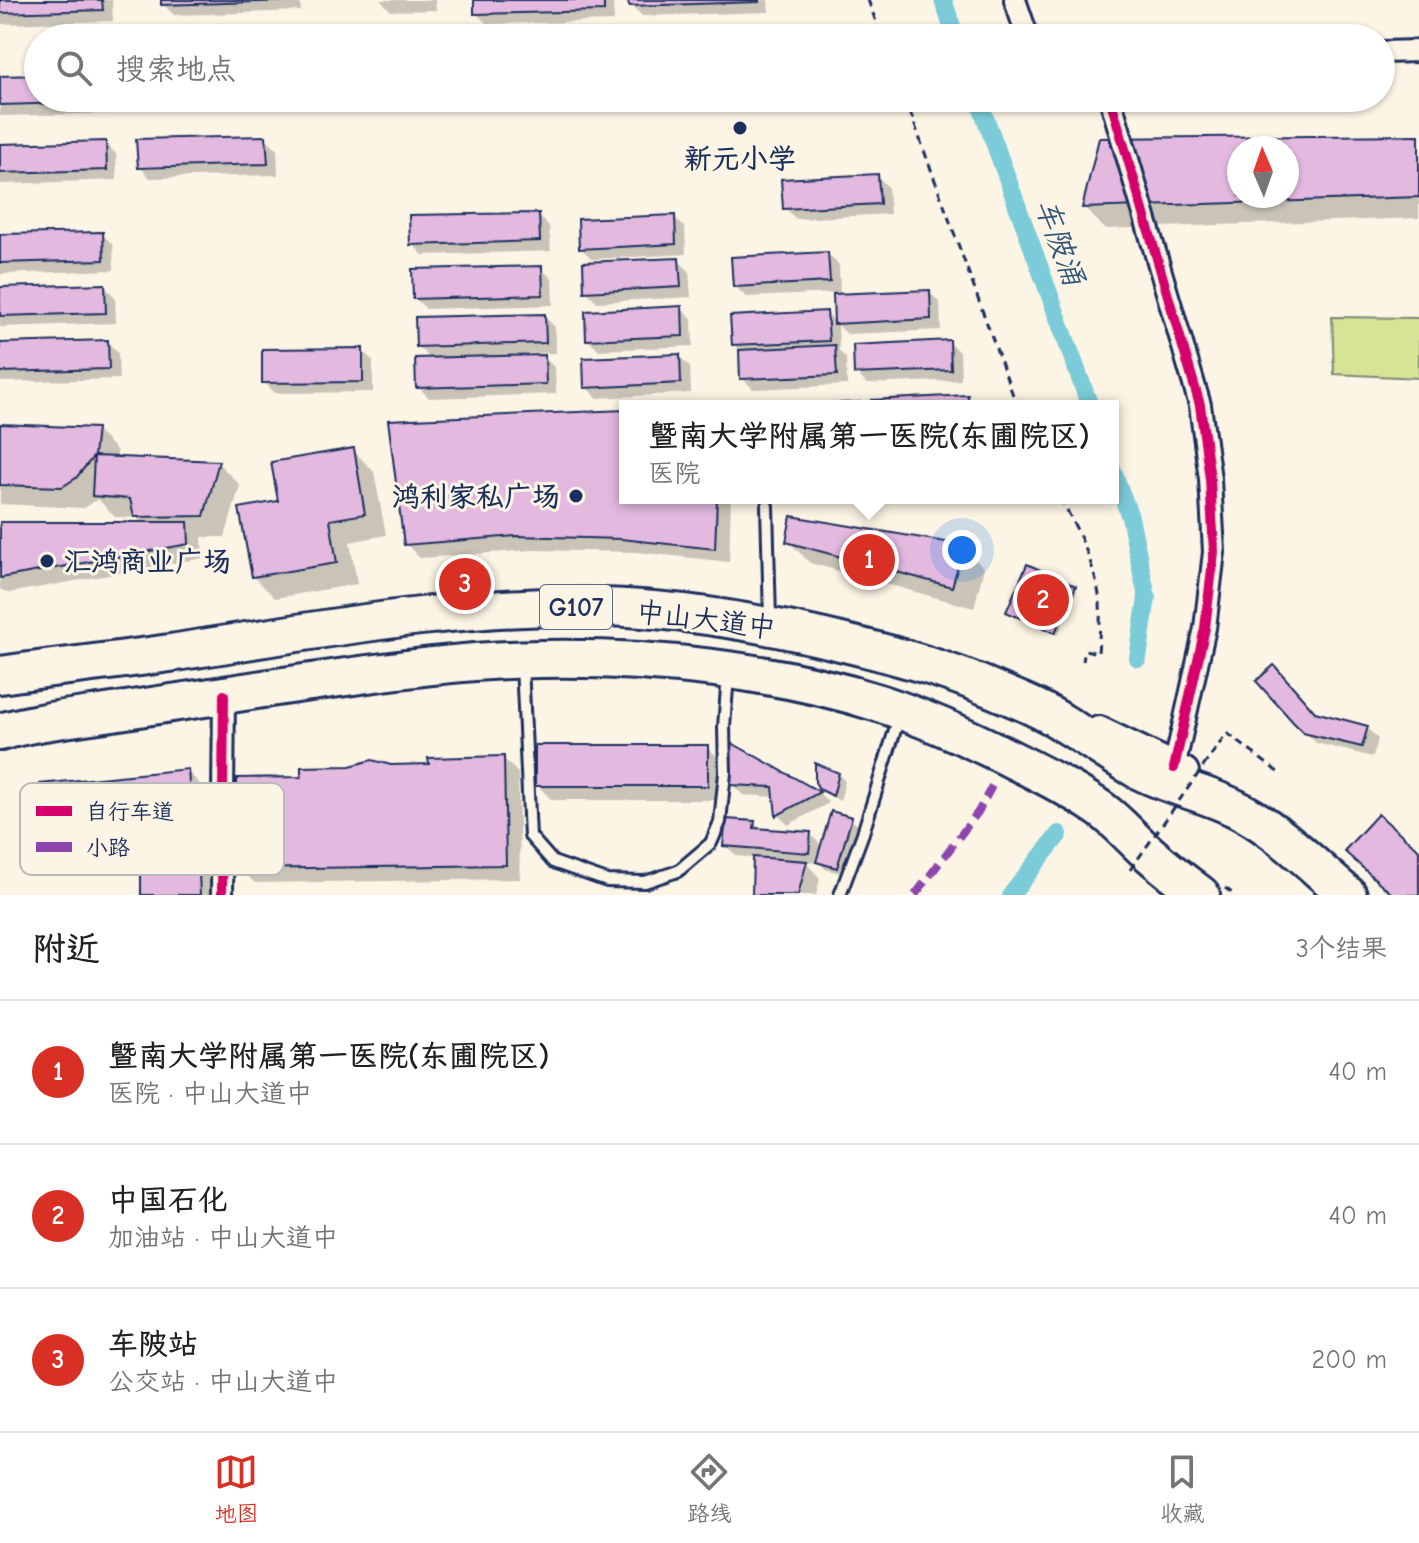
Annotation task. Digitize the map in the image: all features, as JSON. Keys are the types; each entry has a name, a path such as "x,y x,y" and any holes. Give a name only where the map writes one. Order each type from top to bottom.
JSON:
{"highway":[{"name":"中山大道中","path":"0,675 170,653 281,634 485,609 627,608 691,613 770,625 947,671 1059,720 1140,771 1222,802 1264,825 1348,895"},
{"name":"中山大道中","path":"0,732 224,695 467,663 619,661 728,670 816,686 947,728 1069,789 1102,810 1201,895"}],"street":[{"path":"1015,0 1023,24"},
{"path":"1395,52 1419,51"},
{"path":"1114,112 1200,405 1210,479 1214,552 1209,597 1174,768"},
{"path":"223,783 224,695"},
{"path":"1059,720 1115,738 1174,768 1210,782 1224,790 1264,825"},
{"path":"222,875 222,895"}],"lane":[{"path":"767,506 770,625"},
{"path":"522,660 530,836 553,862 607,881 645,882 678,871 711,843 720,822 724,785 728,670"},
{"path":"840,895 863,833 900,711"}],"path":[{"path":"868,0 877,24"},
{"path":"910,112 1015,400"},
{"path":"1063,504 1093,573 1100,602 1098,653 1085,650 1083,661"},
{"path":"1130,870 1227,733 1279,773"}],"green space":[{"path":"1332,317 1419,318 1419,378 1334,374"}],"building":[{"path":"0,0 102,0 103,10 0,13"},
{"path":"161,0 291,0 291,1 161,5"},
{"path":"474,0 604,0 604,11 474,14"},
{"path":"628,0 759,0 759,2 629,6"},
{"path":"24,75 24,104 0,105 0,76"},
{"path":"1419,135 1419,197 1299,201 1299,136"},
{"path":"266,136 268,164 138,168 136,139"},
{"path":"1227,137 1227,203 1082,208 1099,138"},
{"path":"106,141 107,170 0,173 0,144"},
{"path":"878,174 880,204 783,209 781,179"},
{"path":"539,213 540,241 410,245 409,215"},
{"path":"675,215 676,244 579,249 578,219"},
{"path":"103,232 104,260 0,263 0,234"},
{"path":"828,252 830,282 733,287 731,257"},
{"path":"679,258 681,287 584,292 583,262"},
{"path":"542,266 543,295 413,299 412,269"},
{"path":"105,284 106,313 0,316 0,287"},
{"path":"930,290 931,319 834,324 833,294"},
{"path":"682,306 683,336 586,340 585,311"},
{"path":"827,311 829,341 732,345 730,316"},
{"path":"545,314 546,343 416,347 415,317"},
{"path":"108,340 109,369 0,372 0,343"},
{"path":"950,340 951,370 854,374 853,345"},
{"path":"835,345 837,375 740,379 739,350"},
{"path":"363,348 363,382 262,383 262,349"},
{"path":"680,354 681,383 584,388 583,358"},
{"path":"545,355 546,384 416,388 415,358"},
{"path":"968,395 968,400 871,400"},
{"path":"619,410 619,504 717,504 715,549 621,539 516,536 404,545 388,420"},
{"path":"0,424 97,428 94,456 76,478 62,487 0,485"},
{"path":"354,448 365,514 330,520 337,563 252,577 239,508 278,501 271,462"},
{"path":"94,456 219,461 204,516 134,517 130,499 92,496"},
{"path":"791,516 964,545 952,587 786,542"},
{"name":"汇鸿商业广场","path":"0,522 188,522 189,544 0,578"},
{"path":"1027,564 1076,586 1055,633 1006,612"},
{"path":"1274,665 1315,712 1368,726 1362,747 1303,733 1256,681"},
{"path":"730,742 820,792 776,816 773,787 730,785"},
{"path":"535,745 708,745 708,786 535,786"},
{"path":"504,756 506,865 284,868 284,783 237,783 237,778 301,777 301,767 350,766 372,760 391,765 429,764 428,758"},
{"path":"815,763 839,773 833,796 819,789 815,782"},
{"path":"188,769 189,783 50,783"},
{"path":"831,811 852,817 837,868 816,862"},
{"path":"1378,814 1419,850 1419,895 1393,895 1344,851"},
{"path":"726,819 755,821 754,828 811,832 809,853 723,846"},
{"path":"753,857 807,861 798,895 752,895"},
{"path":"141,875 199,875 200,895 141,895"}],"waterway":[{"name":"车陂涌","path":"943,0 951,24"},
{"name":"车陂涌","path":"983,112 1088,400"},
{"name":"车陂涌","path":"1119,487 1130,517 1147,597 1138,658"},
{"path":"1011,895 1059,834"}],"marked path":[{"path":"915,895 978,812 992,786"}],"cycle path":[{"path":"1114,112 1200,405 1210,479 1214,552 1205,628 1174,768"},
{"path":"223,783 224,695"},
{"path":"222,875 222,895"}],"place":[{"name":"新元小学","path":"740,128"},
{"name":"鸿利家私广场","path":"576,496"},
{"name":"暨南大学附属第一医院(东圃院区)","path":"869,560"},
{"name":"汇鸿商业广场","path":"47,561"},
{"name":"车陂站","path":"465,584"},
{"name":"中国石化","path":"1043,600"}]}
